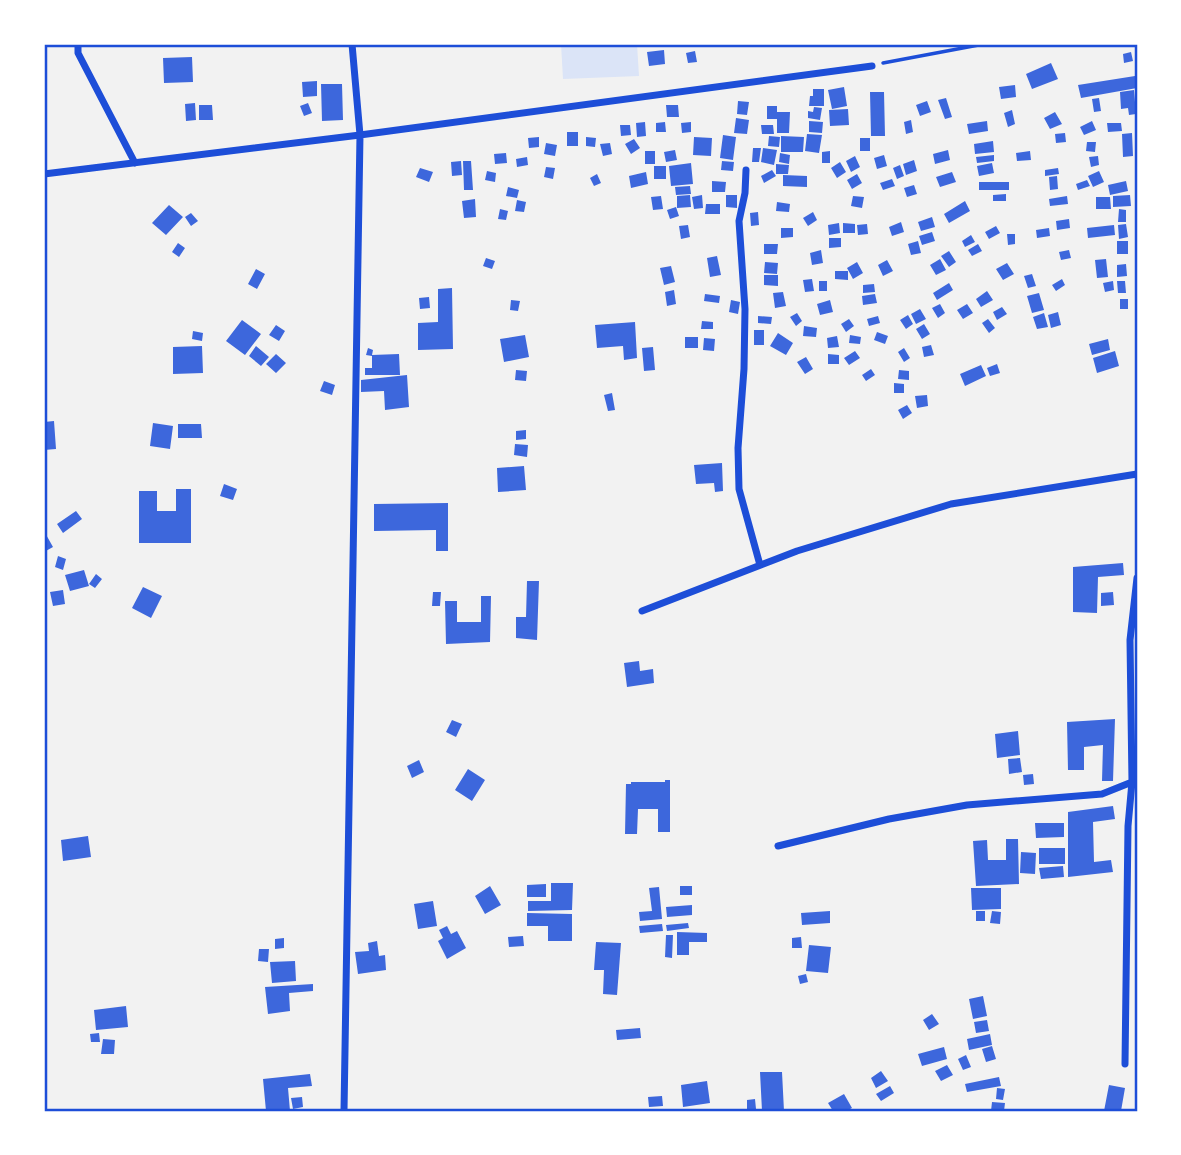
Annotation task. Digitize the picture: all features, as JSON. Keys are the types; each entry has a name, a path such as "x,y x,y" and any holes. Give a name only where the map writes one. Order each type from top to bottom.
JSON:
{"street":[{"path":"78,44 78,53 135,163"},
{"path":"344,1111 360,135 352,44"},
{"path":"44,174 360,135 872,66"},
{"path":"746,170 745,193 739,221 746,309 738,449 739,489 760,565"},
{"path":"642,611 797,551 951,503 1137,474"},
{"path":"1125,1064 1128,826 1135,782 1130,640 1137,578"},
{"path":"778,846 889,819 967,805 1102,794 1135,782"}],"path":[{"path":"872,66 984,44"}],"shaded area":[{"path":"561,44 637,44 639,76 563,79"}],"building":[{"path":"664,50 665,64 649,66 647,52"},
{"path":"695,51 697,62 688,63 686,53"},
{"path":"1131,52 1133,61 1124,63 1123,54"},
{"path":"192,57 193,82 164,83 163,58"},
{"path":"1051,63 1058,79 1032,89 1026,74"},
{"path":"1135,76 1137,88 1081,98 1078,85"},
{"path":"317,81 317,96 303,97 302,82"},
{"path":"321,84 342,84 343,120 322,121"},
{"path":"1015,85 1016,97 1001,99 999,87"},
{"path":"844,87 847,106 832,109 828,90"},
{"path":"813,89 824,89 824,106 809,106"},
{"path":"1134,90 1136,114 1129,115 1128,108 1121,109 1120,92"},
{"path":"870,92 884,92 885,136 871,136"},
{"path":"946,98 952,117 945,119 938,100"},
{"path":"1099,98 1101,111 1094,112 1092,99"},
{"path":"738,101 749,102 747,115 737,114"},
{"path":"927,101 931,112 920,116 916,105"},
{"path":"195,103 196,120 186,121 185,104"},
{"path":"308,103 312,113 304,116 300,106"},
{"path":"199,105 212,105 213,120 199,120"},
{"path":"666,105 678,105 679,117 667,117"},
{"path":"767,106 777,106 777,112 790,112 789,133 777,133 777,119 767,119"},
{"path":"814,107 822,108 820,120 808,118 808,111 813,112"},
{"path":"848,109 849,125 830,126 829,110"},
{"path":"1012,110 1015,124 1008,127 1004,113"},
{"path":"1055,112 1062,124 1050,129 1044,118"},
{"path":"736,118 749,120 747,134 734,133"},
{"path":"911,120 913,132 906,134 904,122"},
{"path":"809,121 823,122 822,133 809,132"},
{"path":"987,121 988,131 969,134 967,124"},
{"path":"1092,121 1096,130 1084,135 1080,127"},
{"path":"645,122 646,136 637,137 636,123"},
{"path":"665,122 666,132 656,132 656,123"},
{"path":"691,122 691,132 682,133 681,123"},
{"path":"1107,123 1121,123 1122,131 1108,132"},
{"path":"620,125 630,125 631,135 621,136"},
{"path":"761,125 773,125 774,134 762,134"},
{"path":"567,132 578,132 578,146 567,146"},
{"path":"1065,133 1066,142 1056,143 1055,134"},
{"path":"1132,133 1133,156 1123,157 1122,134"},
{"path":"807,134 822,135 819,153 805,151"},
{"path":"723,135 736,137 733,160 720,158"},
{"path":"769,136 780,137 779,147 768,146"},
{"path":"781,136 804,137 803,152 781,152"},
{"path":"539,137 539,147 529,148 528,138"},
{"path":"586,137 596,138 595,147 586,146"},
{"path":"694,137 712,138 711,156 693,155"},
{"path":"860,138 870,138 870,151 860,151"},
{"path":"634,139 640,148 631,154 625,144"},
{"path":"993,141 994,152 975,154 974,144"},
{"path":"1087,142 1096,142 1095,152 1086,151"},
{"path":"546,143 557,145 555,156 544,154"},
{"path":"610,143 612,154 603,156 600,144"},
{"path":"753,148 761,148 759,162 752,162"},
{"path":"763,148 777,150 774,165 761,162"},
{"path":"675,150 677,160 666,162 664,152"},
{"path":"948,150 950,160 935,164 933,154"},
{"path":"645,151 655,151 655,164 645,164"},
{"path":"830,151 830,163 822,163 822,152"},
{"path":"1030,151 1031,160 1017,161 1016,153"},
{"path":"506,153 507,163 495,164 494,154"},
{"path":"780,153 790,155 789,164 779,162"},
{"path":"884,155 887,166 877,169 874,158"},
{"path":"994,155 994,161 977,163 976,157"},
{"path":"855,156 860,167 851,172 846,161"},
{"path":"1098,156 1099,165 1091,167 1089,157"},
{"path":"527,157 528,165 517,167 516,159"},
{"path":"914,160 917,171 906,175 903,164"},
{"path":"461,161 462,175 452,176 451,162"},
{"path":"463,161 471,161 473,190 464,190"},
{"path":"722,161 734,162 733,171 721,170"},
{"path":"840,162 846,172 837,178 831,168"},
{"path":"691,163 693,184 671,186 669,166"},
{"path":"992,163 994,173 979,176 977,166"},
{"path":"776,164 789,165 788,174 776,174"},
{"path":"900,165 904,176 897,179 893,168"},
{"path":"654,166 666,166 666,179 654,179"},
{"path":"546,167 555,168 553,179 544,177"},
{"path":"420,168 433,172 429,182 416,177"},
{"path":"1058,168 1059,174 1045,176 1045,170"},
{"path":"772,170 776,176 764,183 761,176"},
{"path":"487,171 496,173 495,182 485,180"},
{"path":"1099,171 1104,182 1093,187 1088,176"},
{"path":"646,172 648,184 631,188 629,176"},
{"path":"952,172 956,182 940,187 936,177"},
{"path":"597,174 601,183 594,186 590,178"},
{"path":"857,174 862,183 852,189 847,180"},
{"path":"783,175 807,176 807,187 783,186"},
{"path":"1057,176 1058,189 1050,190 1049,177"},
{"path":"892,179 895,186 883,190 880,183"},
{"path":"1087,180 1090,186 1078,190 1076,184"},
{"path":"712,181 726,182 725,192 712,192"},
{"path":"1126,181 1128,191 1110,195 1108,185"},
{"path":"979,182 1009,182 1009,190 979,190"},
{"path":"914,185 917,194 907,197 904,188"},
{"path":"690,186 691,194 676,195 675,187"},
{"path":"508,187 519,190 517,198 506,196"},
{"path":"1006,194 1006,201 993,201 993,195"},
{"path":"690,195 691,207 677,208 677,196"},
{"path":"702,195 703,208 694,209 692,197"},
{"path":"726,195 737,195 737,208 726,207"},
{"path":"1130,195 1131,206 1113,207 1113,196"},
{"path":"661,196 663,209 653,210 651,197"},
{"path":"853,196 864,197 862,208 851,206"},
{"path":"1067,196 1068,204 1050,206 1049,199"},
{"path":"1096,197 1110,197 1111,209 1096,209"},
{"path":"475,199 476,217 464,218 462,201"},
{"path":"517,200 526,202 524,212 515,211"},
{"path":"965,201 970,211 949,223 944,214"},
{"path":"777,202 790,204 789,212 776,211"},
{"path":"706,204 720,204 720,214 705,214"},
{"path":"169,205 183,217 166,235 152,223"},
{"path":"676,207 679,216 670,219 667,210"},
{"path":"500,209 508,211 506,220 498,219"},
{"path":"1119,209 1126,210 1126,222 1118,222"},
{"path":"758,212 759,225 751,226 750,213"},
{"path":"813,212 817,220 808,226 803,218"},
{"path":"191,213 198,221 191,226 185,217"},
{"path":"932,217 935,227 921,231 918,222"},
{"path":"1069,219 1070,228 1057,230 1056,221"},
{"path":"901,222 904,232 892,236 889,227"},
{"path":"839,223 840,233 829,235 828,225"},
{"path":"843,223 855,224 855,233 843,233"},
{"path":"867,224 868,234 858,235 857,225"},
{"path":"1126,224 1128,237 1119,239 1118,225"},
{"path":"688,225 690,237 681,239 679,226"},
{"path":"1114,225 1115,235 1088,238 1087,228"},
{"path":"996,226 1000,233 989,239 985,232"},
{"path":"781,228 793,228 793,237 781,238"},
{"path":"1049,228 1050,236 1037,238 1036,230"},
{"path":"932,232 935,241 922,245 919,236"},
{"path":"1007,234 1015,234 1015,244 1008,245"},
{"path":"971,235 975,242 965,247 962,241"},
{"path":"829,238 841,238 841,247 829,248"},
{"path":"918,241 921,253 911,255 908,244"},
{"path":"1117,241 1128,241 1128,254 1117,254"},
{"path":"178,243 185,248 179,257 172,252"},
{"path":"764,244 778,244 777,254 764,254"},
{"path":"978,244 982,251 972,256 968,250"},
{"path":"821,250 823,263 812,265 810,253"},
{"path":"1069,250 1071,258 1061,260 1059,252"},
{"path":"949,251 956,262 949,267 941,256"},
{"path":"717,256 721,275 710,277 707,258"},
{"path":"486,258 495,261 492,269 483,266"},
{"path":"940,259 946,270 936,275 930,265"},
{"path":"1106,259 1108,277 1097,278 1095,260"},
{"path":"887,260 893,271 883,276 878,265"},
{"path":"765,262 778,263 777,274 764,273"},
{"path":"857,262 863,273 853,279 847,268"},
{"path":"1007,263 1014,274 1003,280 996,269"},
{"path":"1126,264 1127,276 1117,277 1117,265"},
{"path":"671,266 675,282 664,285 660,268"},
{"path":"256,269 265,274 257,289 248,284"},
{"path":"835,271 848,271 848,280 835,279"},
{"path":"1032,274 1036,286 1028,288 1024,276"},
{"path":"764,275 778,275 778,286 764,285"},
{"path":"812,279 814,291 805,292 803,280"},
{"path":"1062,279 1065,285 1056,291 1052,285"},
{"path":"819,281 827,281 827,291 819,291"},
{"path":"1113,281 1114,290 1105,292 1103,283"},
{"path":"1117,281 1125,281 1126,293 1118,293"},
{"path":"949,283 953,290 937,300 933,293"},
{"path":"874,284 875,292 863,293 863,285"},
{"path":"452,288 453,349 418,350 418,323 438,322 438,289"},
{"path":"674,290 676,304 667,306 665,292"},
{"path":"987,291 993,300 981,307 976,299"},
{"path":"783,292 786,306 775,308 773,293"},
{"path":"1039,293 1044,310 1032,313 1027,296"},
{"path":"705,294 720,296 719,303 704,301"},
{"path":"875,294 877,303 863,305 862,296"},
{"path":"429,297 430,308 420,309 419,298"},
{"path":"1120,299 1128,299 1128,309 1120,309"},
{"path":"511,300 520,301 518,311 510,310"},
{"path":"731,300 740,302 738,314 729,312"},
{"path":"830,300 833,312 820,315 817,304"},
{"path":"940,304 945,313 938,318 932,308"},
{"path":"967,304 973,313 963,319 957,310"},
{"path":"1002,307 1007,314 997,320 993,312"},
{"path":"920,309 926,319 916,324 911,314"},
{"path":"1058,312 1061,325 1051,328 1048,315"},
{"path":"797,313 802,321 796,326 790,317"},
{"path":"1044,313 1048,327 1037,329 1033,317"},
{"path":"908,315 913,324 906,329 900,320"},
{"path":"758,316 772,317 771,324 758,323"},
{"path":"878,316 880,323 869,326 867,319"},
{"path":"849,319 854,326 846,332 841,324"},
{"path":"988,319 995,328 989,333 982,323"},
{"path":"242,320 261,334 245,355 226,341"},
{"path":"702,321 713,322 713,329 701,329"},
{"path":"635,322 637,358 624,360 623,346 597,348 595,325"},
{"path":"924,324 930,334 922,339 916,329"},
{"path":"276,325 285,331 279,341 269,335"},
{"path":"804,326 817,328 816,337 803,336"},
{"path":"754,330 764,330 764,345 754,345"},
{"path":"193,331 203,333 202,341 192,339"},
{"path":"877,332 888,336 885,344 874,340"},
{"path":"778,333 793,343 786,355 770,346"},
{"path":"525,335 529,357 504,362 500,339"},
{"path":"850,335 861,337 860,344 849,343"},
{"path":"837,336 839,347 828,348 827,338"},
{"path":"685,337 698,337 698,348 685,348"},
{"path":"704,338 715,339 714,351 703,350"},
{"path":"1108,339 1110,350 1092,355 1089,344"},
{"path":"931,345 934,355 924,357 922,347"},
{"path":"202,346 203,373 173,374 173,347"},
{"path":"256,346 269,357 261,366 249,356"},
{"path":"653,347 655,370 644,371 642,348"},
{"path":"368,348 373,350 372,355 399,354 400,375 365,375 365,368 372,368 372,356 366,355"},
{"path":"904,348 910,358 904,362 898,352"},
{"path":"855,351 860,358 849,365 844,358"},
{"path":"1115,351 1119,366 1097,373 1093,358"},
{"path":"276,354 286,363 276,373 266,364"},
{"path":"828,354 839,355 839,364 828,364"},
{"path":"806,357 813,369 805,374 797,362"},
{"path":"997,364 1000,373 990,376 987,368"},
{"path":"981,365 986,376 965,386 960,374"},
{"path":"871,369 875,375 866,381 862,375"},
{"path":"516,370 527,371 526,381 515,380"},
{"path":"899,370 909,371 909,380 898,379"},
{"path":"407,375 409,407 385,410 384,391 361,392 361,380"},
{"path":"324,381 335,385 332,395 320,391"},
{"path":"894,383 904,384 904,393 894,393"},
{"path":"612,393 615,410 608,411 604,395"},
{"path":"927,395 928,406 917,408 915,396"},
{"path":"907,405 912,413 903,419 898,410"},
{"path":"54,421 56,449 44,450 44,422"},
{"path":"153,423 173,426 170,449 150,446"},
{"path":"178,424 201,424 202,438 178,438"},
{"path":"526,430 526,439 516,440 516,431"},
{"path":"515,444 528,445 527,457 514,455"},
{"path":"722,463 723,491 715,492 714,483 696,484 694,465"},
{"path":"524,466 526,490 498,492 497,468"},
{"path":"224,484 237,489 233,500 220,496"},
{"path":"176,489 191,489 191,543 139,543 139,491 157,491 157,511 176,511"},
{"path":"448,503 448,551 436,551 436,530 374,531 374,504"},
{"path":"76,511 82,519 63,533 57,524"},
{"path":"44,531 53,547 44,552"},
{"path":"58,556 66,559 63,570 55,567"},
{"path":"1123,563 1124,575 1098,577 1097,613 1073,612 1073,567"},
{"path":"84,570 89,586 70,591 65,575"},
{"path":"96,574 102,579 95,588 89,584"},
{"path":"527,581 539,581 537,640 516,638 516,617 526,617"},
{"path":"143,587 162,596 151,618 132,608"},
{"path":"63,590 65,604 53,606 50,592"},
{"path":"433,592 441,592 440,606 432,606"},
{"path":"1113,592 1114,605 1101,606 1101,593"},
{"path":"481,596 491,596 490,642 446,644 445,601 457,601 457,622 481,622"},
{"path":"639,661 640,671 653,669 654,683 627,687 624,663"},
{"path":"1115,719 1113,781 1102,781 1103,745 1084,747 1084,770 1068,770 1067,722"},
{"path":"452,720 462,724 456,737 446,732"},
{"path":"1018,731 1020,755 997,758 995,734"},
{"path":"1020,758 1022,772 1009,774 1008,759"},
{"path":"419,760 424,772 412,778 407,766"},
{"path":"468,769 485,780 472,801 455,790"},
{"path":"1033,774 1034,784 1024,785 1023,775"},
{"path":"670,780 670,832 658,832 658,809 638,809 637,834 625,834 626,784"},
{"path":"1113,806 1115,819 1093,822 1094,862 1111,860 1113,872 1068,877 1068,812"},
{"path":"1035,823 1064,823 1064,837 1036,838"},
{"path":"88,836 91,857 63,861 61,840"},
{"path":"1006,839 1018,839 1019,884 976,886 973,841 987,840 988,860 1006,860"},
{"path":"1039,848 1065,848 1065,864 1039,864"},
{"path":"1021,852 1036,853 1035,874 1020,873"},
{"path":"1063,866 1064,877 1041,879 1039,868"},
{"path":"551,883 573,883 572,910 528,911 528,901 551,901"},
{"path":"546,884 546,897 527,897 527,885"},
{"path":"490,886 501,905 485,914 475,896"},
{"path":"680,886 692,886 692,895 680,895"},
{"path":"659,887 662,919 640,921 639,912 652,911 649,888"},
{"path":"971,888 1001,888 1001,909 972,910"},
{"path":"433,901 437,926 418,929 414,904"},
{"path":"692,905 692,915 667,917 666,907"},
{"path":"830,911 830,923 802,925 801,913"},
{"path":"976,911 985,911 985,921 976,921"},
{"path":"992,911 1001,912 1000,924 990,923"},
{"path":"527,913 572,914 572,941 548,941 548,926 527,926"},
{"path":"688,923 689,928 667,931 666,925"},
{"path":"662,924 663,931 640,933 639,926"},
{"path":"447,926 451,934 457,931 466,948 447,959 438,941 443,938 439,930"},
{"path":"677,932 707,933 707,942 689,942 689,955 677,955"},
{"path":"666,935 673,935 672,958 665,957"},
{"path":"523,936 524,946 509,947 508,937"},
{"path":"801,937 802,948 792,948 792,938"},
{"path":"284,938 284,948 275,949 275,939"},
{"path":"377,941 379,956 385,955 386,970 358,974 355,952 369,951 368,943"},
{"path":"596,942 621,943 617,995 603,994 604,970 594,970"},
{"path":"809,945 831,947 828,973 806,971"},
{"path":"259,949 269,949 268,962 258,961"},
{"path":"295,961 296,981 272,983 270,962"},
{"path":"806,974 808,982 800,984 798,976"},
{"path":"313,984 313,991 289,993 290,1011 268,1014 265,987"},
{"path":"983,996 987,1016 973,1019 969,999"},
{"path":"126,1006 128,1027 96,1030 94,1010"},
{"path":"932,1014 939,1024 929,1030 923,1020"},
{"path":"987,1020 989,1031 976,1033 974,1022"},
{"path":"640,1028 641,1038 617,1040 616,1030"},
{"path":"99,1033 100,1042 91,1042 90,1034"},
{"path":"990,1034 992,1045 969,1050 967,1039"},
{"path":"103,1039 115,1040 114,1054 101,1054"},
{"path":"992,1046 996,1059 986,1062 982,1049"},
{"path":"944,1047 947,1059 922,1066 918,1054"},
{"path":"966,1055 971,1067 963,1070 958,1059"},
{"path":"947,1065 953,1075 941,1081 935,1071"},
{"path":"881,1071 888,1081 876,1088 871,1078"},
{"path":"760,1072 782,1072 784,1111 762,1111"},
{"path":"310,1074 312,1086 288,1088 290,1111 266,1111 263,1079"},
{"path":"999,1077 1001,1086 967,1092 965,1084"},
{"path":"707,1081 710,1103 683,1107 681,1085"},
{"path":"1109,1085 1125,1088 1121,1111 1104,1111"},
{"path":"890,1086 894,1093 881,1101 876,1094"},
{"path":"997,1088 1005,1089 1003,1100 996,1099"},
{"path":"844,1094 852,1108 833,1111 828,1103"},
{"path":"662,1096 663,1106 649,1107 648,1097"},
{"path":"302,1097 303,1107 293,1109 291,1098"},
{"path":"755,1099 756,1109 747,1110 747,1100"},
{"path":"992,1102 1005,1103 1004,1111 991,1111"}]}
